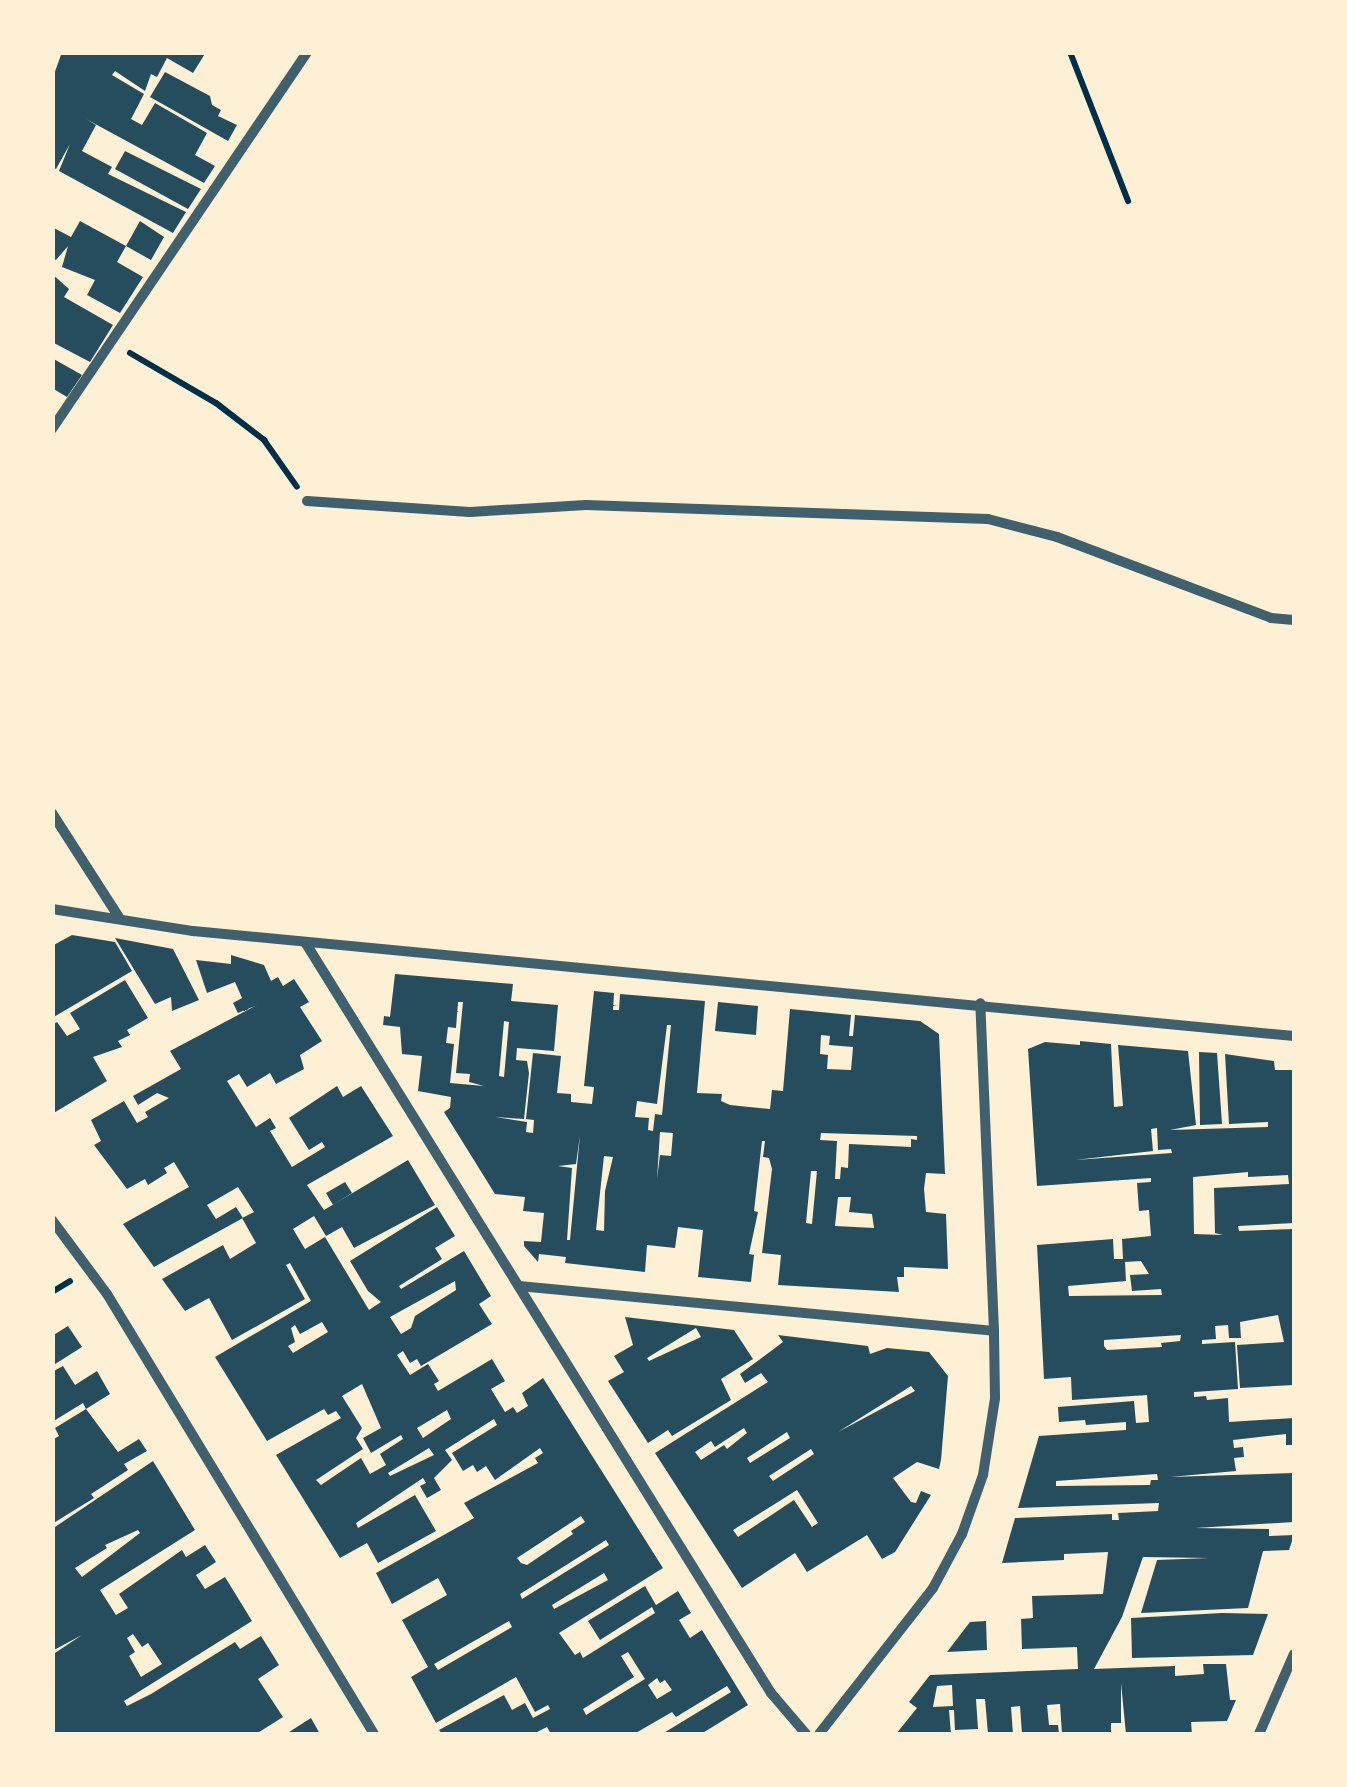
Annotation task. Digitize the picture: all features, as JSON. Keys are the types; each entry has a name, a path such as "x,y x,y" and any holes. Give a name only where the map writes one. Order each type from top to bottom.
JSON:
{"street":[{"path":"52,429 306,52"},
{"path":"306,501 470,512 586,505 988,520 1057,538 1271,618 1294,620"},
{"path":"52,814 120,919"},
{"path":"52,909 306,942 980,1003 1294,1036"},
{"path":"306,942 771,1693 806,1734"},
{"path":"818,1734 934,1588 962,1534 983,1475 995,1398 980,1003"},
{"path":"52,1220 107,1294 374,1734"},
{"path":"518,1286 994,1331"},
{"path":"1259,1734 1294,1654"}],"path":[{"path":"1070,52 1128,200"},
{"path":"111,342 216,403 264,440 306,501"}],"building":[{"path":"62,52 206,52 193,73 167,58 157,77 151,74 145,91 115,71 112,75 144,94 131,119 142,125 155,103 207,133 195,155 215,166 204,183 86,119 96,125 82,151 112,167 108,174 186,212 173,233 59,171 70,144 56,169 52,167 52,80"},
{"path":"165,72 210,96 212,105 221,110 218,116 237,125 228,141 150,97"},
{"path":"125,151 201,189 188,209 115,169"},
{"path":"80,221 126,246 117,262 143,277 120,313 87,295 95,280 62,267 68,246 56,260 52,258 52,227 71,237"},
{"path":"140,221 164,237 151,260 126,246"},
{"path":"52,274 69,289 64,297 113,325 90,362 52,342"},
{"path":"52,358 82,375 67,397 52,388"},
{"path":"72,935 115,942 132,971 52,1018 52,946"},
{"path":"115,938 173,949 199,1000 172,1011 171,997 155,1004"},
{"path":"231,955 264,965 271,981 278,977 283,986 294,979 309,1002 300,1007 322,1041 300,1055 304,1069 276,1084 270,1073 247,1087 239,1074 227,1081 256,1127 270,1118 276,1128 270,1131 292,1167 325,1147 322,1142 309,1150 289,1118 337,1086 343,1097 361,1086 393,1136 307,1185 324,1210 408,1160 435,1205 354,1248 342,1227 326,1236 314,1216 293,1229 305,1249 325,1237 369,1310 381,1302 368,1291 350,1261 437,1207 455,1236 435,1248 442,1259 399,1286 401,1289 464,1251 491,1296 479,1304 492,1324 421,1366 417,1359 410,1363 403,1351 397,1355 410,1375 428,1364 439,1381 434,1384 438,1391 492,1359 505,1381 491,1389 505,1412 513,1407 517,1413 528,1406 522,1393 543,1378 663,1568 559,1633 575,1655 580,1652 583,1658 655,1613 652,1607 600,1640 588,1621 645,1586 656,1605 678,1591 691,1613 679,1620 690,1638 702,1630 748,1705 701,1734 662,1734 731,1692 727,1686 676,1717 672,1712 634,1734 551,1734 547,1727 533,1734 442,1734 439,1730 504,1695 512,1710 525,1703 533,1718 550,1709 548,1705 535,1712 516,1677 436,1723 411,1677 428,1667 402,1620 447,1595 438,1578 392,1604 376,1573 474,1518 464,1503 538,1463 535,1458 543,1453 540,1448 495,1480 486,1466 477,1472 473,1465 463,1471 452,1453 497,1425 494,1419 445,1450 452,1460 434,1478 441,1490 427,1498 420,1486 426,1483 423,1478 356,1523 358,1528 415,1495 436,1531 378,1563 367,1543 340,1558 276,1455 341,1418 336,1411 328,1415 324,1409 267,1441 215,1357 311,1301 290,1263 286,1265 305,1299 232,1340 209,1298 185,1311 162,1279 223,1245 230,1259 256,1243 242,1218 154,1267 123,1224 189,1187 174,1162 164,1168 167,1173 148,1185 145,1179 127,1189 94,1145 101,1141 91,1120 124,1101 137,1123 148,1117 145,1112 169,1098 157,1093 138,1105 133,1096 181,1069 170,1051 257,1005 238,1013 233,1003 242,998 235,982 207,993 196,960 231,964","holes":["238,1187 254,1212 243,1218 236,1207 216,1219 207,1205","455,1281 456,1290 415,1316 411,1328 401,1334 390,1317","322,1322 328,1332 293,1353 288,1346 295,1342 291,1328 295,1325 300,1334","362,1384 381,1428 363,1438 371,1453 401,1435 403,1439 380,1454 386,1465 370,1474 361,1458 321,1485 316,1480 363,1449 356,1438 362,1428 342,1396","447,1410 451,1419 423,1438 417,1428","429,1448 434,1455 390,1476 388,1473","581,1516 585,1522 571,1531 573,1534 527,1565 517,1558","606,1540 609,1545 522,1599 520,1594","604,1573 608,1580 554,1609 552,1605","509,1621 512,1627 438,1670 434,1664","628,1652 645,1679 586,1715 583,1709 634,1677 621,1656","657,1678 660,1683 665,1680 672,1690 657,1699 648,1685"]},
{"path":"395,974 513,984 511,1001 558,1005 554,1051 517,1048 516,1060 527,1061 529,1073 524,1119 495,1117 527,1122 526,1132 533,1133 534,1120 526,1119 533,1053 561,1056 557,1093 571,1094 571,1102 592,1104 594,1087 584,1086 594,991 614,993 613,1010 619,1010 620,994 705,1001 697,1093 722,1094 721,1101 730,1105 770,1109 772,1090 783,1091 790,1009 851,1015 849,1036 853,1036 855,1015 920,1021 939,1034 945,1174 926,1173 924,1189 926,1212 946,1214 948,1269 904,1267 904,1277 897,1277 899,1292 778,1285 781,1255 762,1253 772,1169 769,1158 763,1157 765,1141 754,1211 758,1212 749,1254 754,1255 751,1282 698,1277 703,1230 678,1227 675,1248 647,1245 645,1272 565,1263 566,1257 539,1254 538,1262 524,1241 541,1242 544,1213 523,1211 525,1197 495,1194 444,1112 450,1108 451,1097 418,1091 422,1056 402,1054 400,1027 383,1025 384,1016 390,1017","holes":["458,1002 463,1002 456,1073 470,1074 469,1082 484,1086 450,1083 454,1044 446,1043 448,1027 456,1028","504,1021 509,1022 504,1077 499,1076","667,1025 671,1025 662,1115 655,1114 653,1131 648,1130 649,1118 635,1117 637,1101 657,1104","821,1035 830,1036 829,1045 853,1047 851,1070 827,1069 828,1055 820,1054","660,1132 673,1133 671,1156 660,1155 657,1179","821,1133 917,1136 917,1140 911,1139 911,1147 849,1144 848,1168 841,1167 840,1179 835,1179 837,1141 820,1140","580,1135 570,1240 572,1168 558,1166 576,1164","604,1156 613,1157 605,1191 604,1231 596,1230","811,1171 817,1171 812,1224 806,1223","838,1197 851,1197 849,1212 872,1214 874,1228 835,1226"]},
{"path":"125,980 148,1018 127,1030 130,1035 118,1041 122,1047 93,1057 107,1081 52,1114 52,1025 57,1022 67,1036 80,1029 70,1013"},
{"path":"718,1002 758,1006 756,1035 715,1031"},
{"path":"1080,1041 1111,1044 1114,1107 1123,1106 1118,1045 1188,1051 1196,1125 1170,1130 1268,1127 1268,1122 1229,1124 1225,1054 1274,1061 1275,1070 1294,1070 1294,1223 1238,1226 1239,1231 1294,1229 1294,1385 1240,1388 1237,1345 1284,1342 1278,1315 1240,1322 1241,1338 1229,1338 1228,1325 1215,1326 1216,1339 1202,1340 1202,1344 1235,1342 1238,1389 1194,1392 1194,1397 1228,1398 1229,1422 1294,1418 1294,1445 1286,1445 1286,1434 1233,1440 1234,1448 1243,1447 1244,1457 1234,1458 1236,1471 1170,1477 1294,1473 1294,1522 1195,1528 1269,1529 1269,1536 1294,1535 1289,1550 1263,1551 1248,1608 1141,1613 1157,1560 1209,1558 1143,1557 1122,1617 1094,1669 1175,1666 1175,1676 1204,1674 1203,1664 1226,1664 1230,1700 1236,1700 1227,1721 1191,1722 1192,1734 1126,1734 1121,1683 1121,1723 1111,1723 1111,1734 1062,1734 1060,1704 1047,1705 1049,1725 1058,1725 1059,1734 1022,1734 1020,1706 1011,1707 1013,1734 988,1734 985,1699 976,1699 978,1729 955,1730 954,1710 949,1710 951,1734 896,1734 917,1708 909,1702 930,1675 1078,1669 1077,1647 1022,1649 1021,1619 1033,1618 1032,1596 1103,1594 1108,1552 1064,1554 1064,1560 1002,1563 1015,1518 1112,1514 1112,1520 1119,1520 1118,1513 1158,1511 1159,1503 1018,1508 1039,1436 1126,1430 1126,1422 1059,1422 1058,1407 1134,1401 1136,1423 1149,1422 1147,1395 1072,1400 1071,1377 1044,1379 1037,1245 1113,1239 1114,1259 1123,1259 1122,1239 1151,1236 1149,1210 1139,1211 1137,1183 1151,1182 1151,1178 1037,1186 1028,1049 1045,1042 1080,1045","holes":["1157,1128 1158,1150 1171,1149 1172,1153 1075,1160 1153,1151 1151,1129","1248,1172 1248,1177 1288,1175 1289,1184 1214,1188 1215,1233 1223,1235 1194,1234 1193,1177","1141,1261 1149,1274 1130,1275 1132,1291 1161,1289 1162,1295 1069,1296 1068,1286 1126,1281 1125,1262","1181,1335 1180,1341 1161,1343 1162,1347 1107,1350 1104,1340","1157,1474 1158,1480 1151,1480 1150,1485 1056,1486 1056,1481","952,1685 953,1706 933,1707 937,1686"]},
{"path":"1199,1052 1217,1053 1222,1124 1200,1125"},
{"path":"345,1182 352,1193 333,1205 326,1193"},
{"path":"625,1317 734,1330 753,1359 721,1379 731,1400 672,1436 668,1430 648,1443 608,1381 624,1372 614,1356 633,1345","holes":["696,1328 701,1337 649,1361 647,1358"]},
{"path":"68,1326 82,1347 52,1366 52,1336"},
{"path":"778,1335 868,1346 870,1354 887,1348 929,1352 948,1376 941,1460 939,1469 917,1462 893,1478 911,1502 916,1503 921,1491 931,1495 895,1552 882,1559 867,1535 807,1572 795,1553 742,1588 655,1453 768,1382 761,1373 745,1383 740,1374 783,1342","holes":["911,1386 915,1391 838,1432","744,1428 747,1433 727,1449 724,1445 701,1460 695,1452 711,1441 715,1447","787,1432 790,1438 750,1463 747,1458","811,1449 814,1454 773,1481 769,1476","797,1490 818,1523 812,1527 794,1500 738,1537 733,1530"]},
{"path":"63,1366 75,1385 97,1371 110,1394 86,1409 83,1403 52,1422 52,1372"},
{"path":"86,1409 118,1452 139,1439 147,1451 124,1464 128,1470 91,1494 94,1498 52,1524 52,1440 59,1436 55,1428"},
{"path":"153,1461 195,1530 100,1590 116,1615 128,1608 119,1594 182,1550 186,1557 205,1545 216,1562 196,1575 205,1589 225,1577 252,1621 124,1701 127,1706 235,1642 240,1649 261,1636 279,1665 258,1679 283,1717 256,1734 52,1734 52,1655 82,1635 52,1651 52,1529","holes":["138,1530 140,1533 82,1577 75,1568 107,1548 105,1545","133,1634 142,1647 148,1643 162,1664 141,1677 129,1656 135,1652 127,1638"]},
{"path":"1268,1614 1253,1655 1132,1658 1131,1618"},
{"path":"986,1621 987,1650 947,1652 970,1622"},
{"path":"311,1718 320,1734 286,1734"}]}
